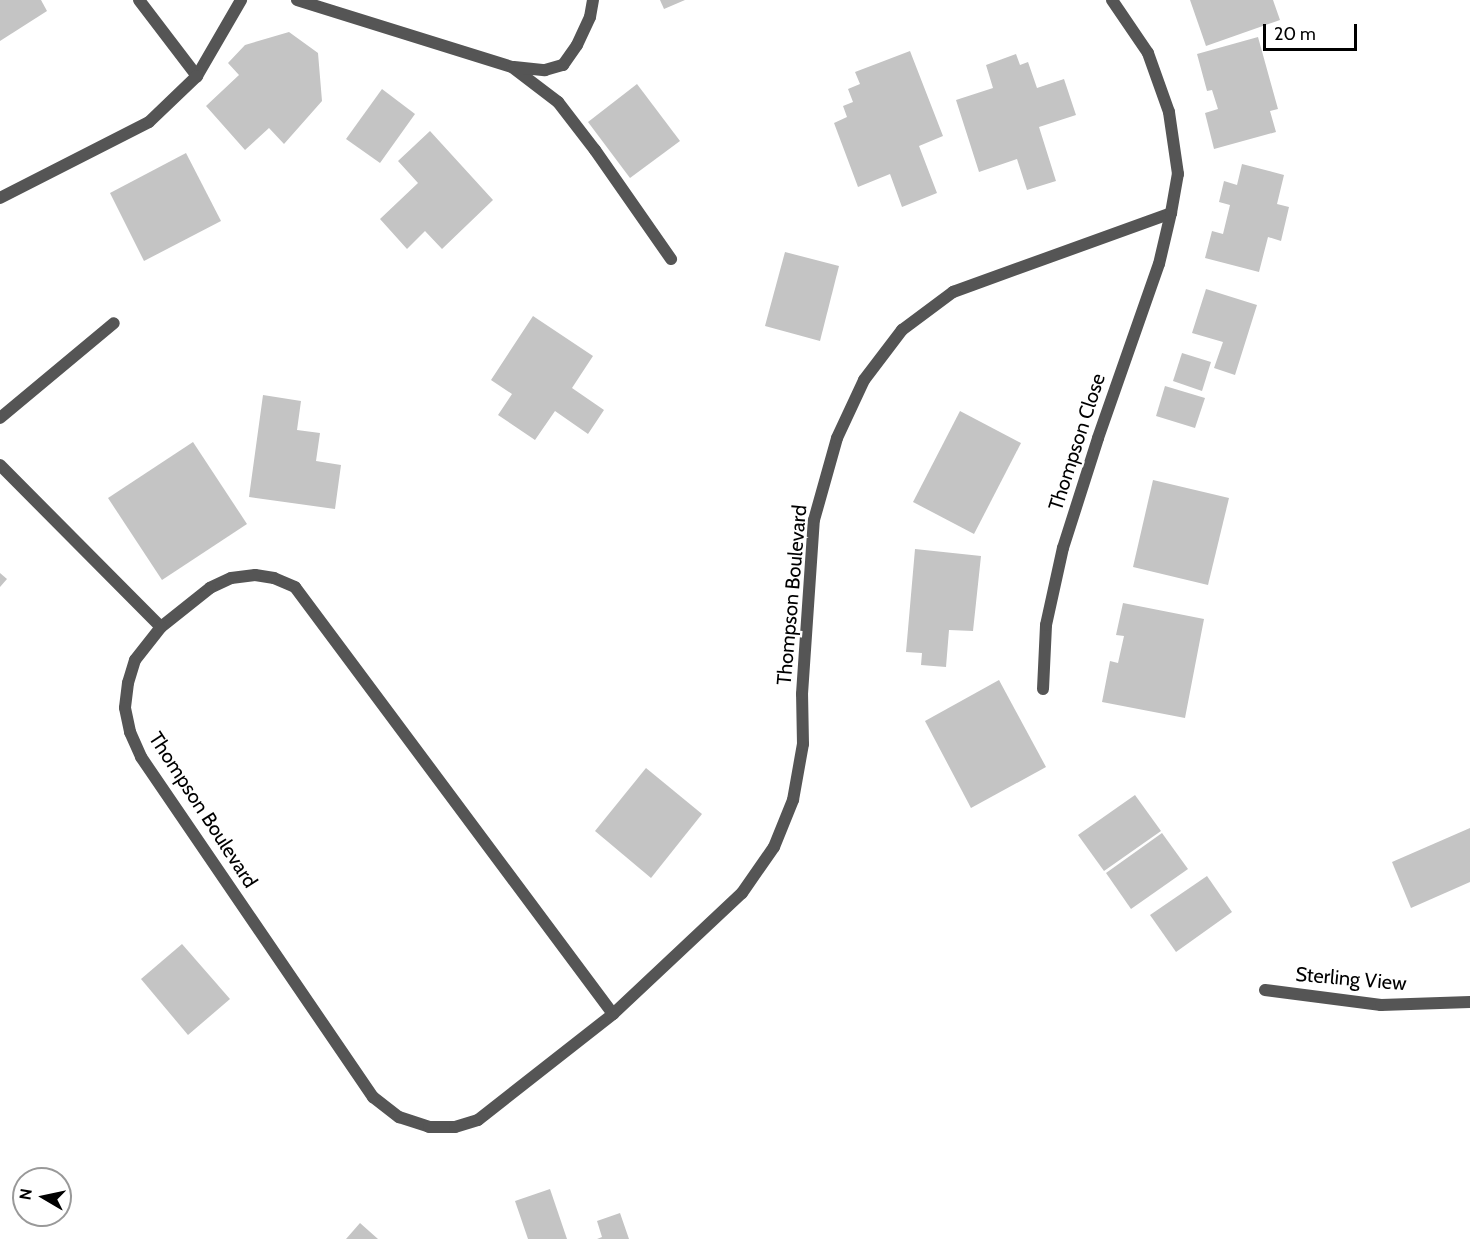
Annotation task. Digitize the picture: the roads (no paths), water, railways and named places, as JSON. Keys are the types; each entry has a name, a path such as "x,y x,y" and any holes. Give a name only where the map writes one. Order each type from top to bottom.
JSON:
{"street":[{"path":"139,0 197,75"},
{"path":"0,198 149,122 197,75 241,0"},
{"path":"297,0 513,67 544,70 563,65 577,45 590,17 593,0"},
{"path":"1112,0 1148,53 1169,112 1178,174 1171,213"},
{"path":"513,67 558,102 596,150 671,259"},
{"name":"Thompson Close","path":"1043,689 1046,626 1064,548 1098,438 1160,264 1171,213"},
{"name":"Thompson Boulevard","path":"613,1014 295,587 274,578 255,574 231,578 210,588 162,627 135,660 128,683 125,708 129,732 141,757 373,1096 399,1117 429,1128 455,1127 478,1120 613,1014 742,893 774,847 793,800 803,744 802,694 814,520 837,438 864,380 902,330 952,292 1171,213"},
{"path":"0,418 114,323"},
{"path":"0,465 162,627"},
{"name":"Sterling View","path":"1265,990 1381,1005 1470,1002"}]}
